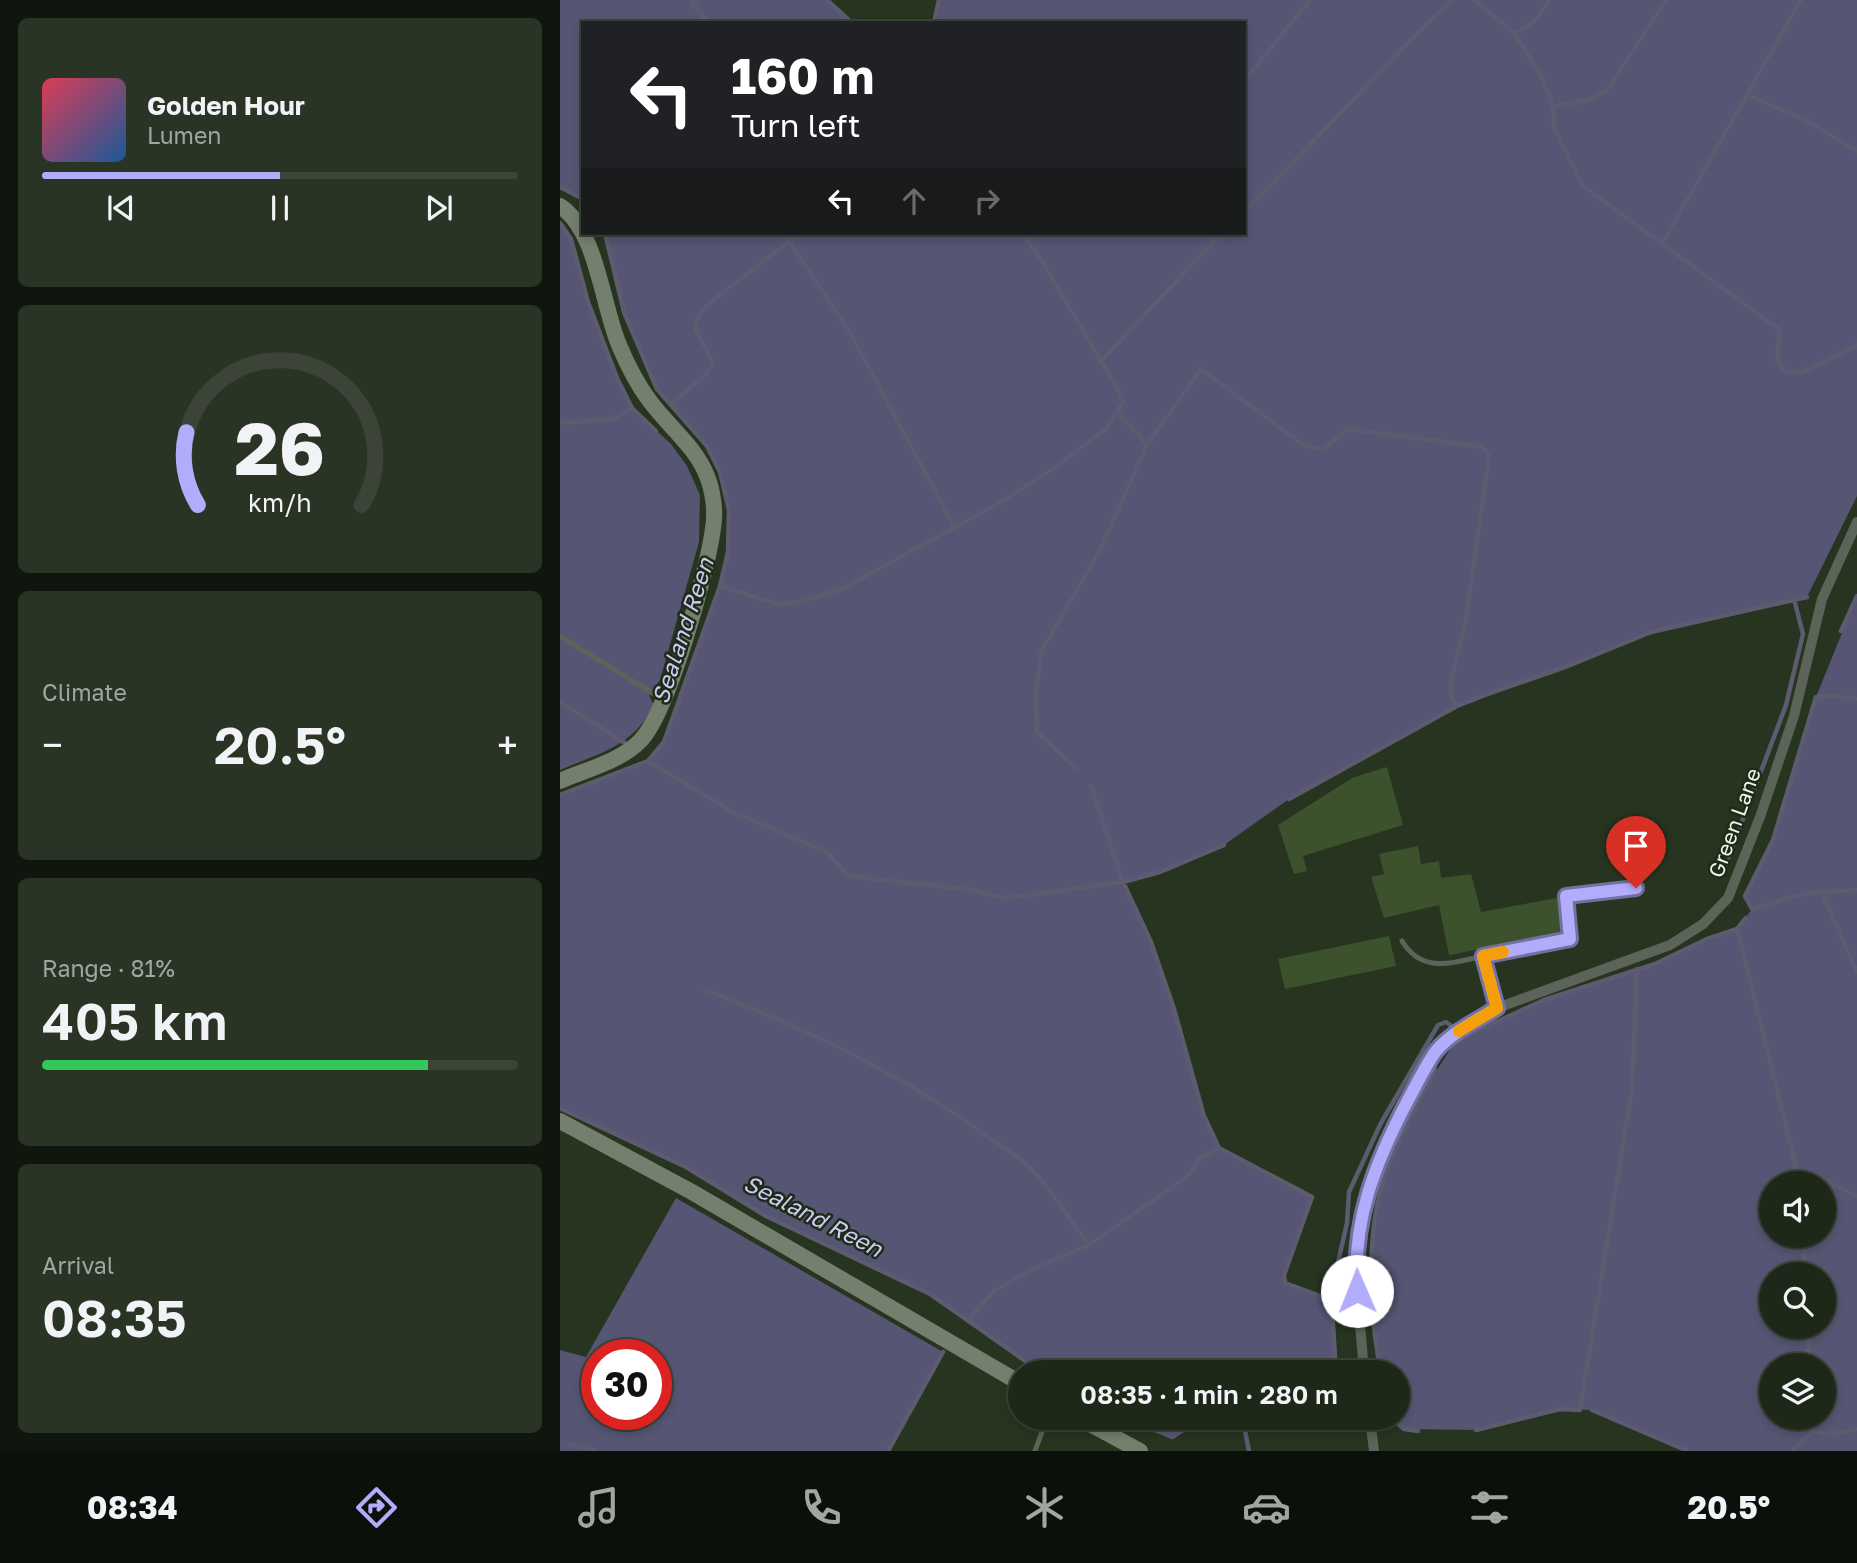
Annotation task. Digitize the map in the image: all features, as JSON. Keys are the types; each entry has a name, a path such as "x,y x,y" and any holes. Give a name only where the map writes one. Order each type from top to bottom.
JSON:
{"main road":[{"path":"560,206 571,214 581,232"},
{"path":"560,781 639,743 653,725 664,700 707,561 714,525 708,478 702,463 648,399 631,372 618,343 583,235"},
{"path":"560,1121 703,1199 1008,1376"},
{"path":"1101,1430 1140,1451"}],"street":[{"name":"Green Lane","path":"1363,1360 1355,1265 1359,1224 1367,1189 1388,1139 1436,1052 1454,1034 1497,1008 1670,945 1703,924 1728,898 1760,817 1794,716 1822,600 1857,522"},
{"path":"1371,1430 1374,1451"}],"lane":[{"path":"560,636 664,700"},
{"path":"1402,941 1414,955 1434,965 1570,939 1566,896 1636,888"},
{"path":"1483,956 1497,1008"},
{"path":"1035,1451 1043,1430"}],"shaded area":[{"path":"560,0 827,0 850,21 581,21 581,198 560,187"},
{"path":"939,0 1857,0 1857,496 1807,597 1651,632 1568,666 1457,706 1289,799 1224,845 1160,872 1123,882 1151,942 1174,1009 1204,1116 1219,1148 1312,1197 1284,1275 1285,1283 1331,1300 1335,1360 1024,1360 930,1294 766,1216 686,1167 560,1108 560,795 647,761 664,742 720,586 728,552 729,510 720,472 707,446 657,389 624,312 605,235 1246,235 1246,21 934,21"},
{"path":"560,223 571,239 588,302 617,378 632,408 671,444 687,466 700,495 699,542 660,680 649,696 654,705 626,739 602,753 560,770"},
{"path":"1857,596 1857,1451 1688,1451 1591,1410 1560,1409 1476,1430 1410,1429 1410,1360 1379,1360 1373,1290 1373,1236 1379,1196 1396,1148 1434,1075 1460,1036 1466,1036 1544,1000 1655,964 1707,939 1737,929 1752,909 1745,896 1773,840 1816,697"},
{"path":"676,1198 943,1352 888,1451 560,1451 560,1350 581,1356 581,1430 672,1430 672,1339 596,1339"},
{"path":"1155,1430 1183,1430 1172,1437"}],"building":[{"path":"1387,767 1403,825 1303,856 1307,871 1294,874 1278,825 1352,778"},
{"path":"1418,846 1421,864 1439,861 1441,878 1471,874 1481,912 1557,898 1563,933 1449,955 1439,905 1384,918 1371,877 1384,874 1379,854"},
{"path":"1389,936 1396,966 1285,989 1278,959"}],"waterway":[{"path":"697,0 691,3 707,21"},
{"path":"827,0 850,21"},
{"path":"934,21 939,0"},
{"path":"1246,79 1310,0"},
{"path":"1246,209 1452,0"},
{"path":"1475,0 1515,34 1543,79 1553,107 1554,128 1583,186 1780,330 1777,360 1785,372 1803,372 1857,345"},
{"path":"1515,34 1537,19 1549,0"},
{"path":"1553,107 1591,99 1608,89 1666,0"},
{"path":"1663,242 1801,0"},
{"path":"1748,95 1807,121 1857,151"},
{"name":"Sealand Reen","path":"560,187 581,198"},
{"path":"560,223 571,239 588,302 617,378 632,408 656,431"},
{"name":"Sealand Reen","path":"560,795 648,761 664,742 720,586 728,552 729,510 720,472 707,446 657,389 624,312 605,235"},
{"path":"671,404 705,375 713,363 695,328 698,317 707,305 797,235"},
{"path":"720,586 777,604 800,602 842,589 1003,501 1056,467 1108,427 1123,401 1040,258 1023,235"},
{"path":"1100,362 1220,235"},
{"path":"790,242 848,329 954,526"},
{"path":"1076,768 1037,732 1036,693 1041,652 1101,548 1147,445 1201,369 1302,444 1323,450 1347,429 1483,447 1489,455 1467,614 1450,687 1451,697 1457,706"},
{"path":"560,423 614,419 632,408"},
{"path":"1119,413 1147,445"},
{"path":"1841,631 1857,596"},
{"path":"1289,799 1457,706 1568,666 1651,632 1807,597"},
{"path":"1725,867 1786,705 1803,634 1794,599"},
{"path":"1857,699 1816,697 1773,840 1745,896 1752,909 1807,893 1857,890"},
{"path":"560,702 625,743"},
{"path":"648,761 733,812 827,852 848,876 973,890 1005,898 1123,882 1160,872 1224,845"},
{"path":"1091,786 1123,882 1151,942 1174,1009 1204,1116 1219,1148 1312,1197 1284,1275 1285,1283 1331,1300"},
{"path":"1822,893 1857,972"},
{"path":"1460,1036 1466,1036 1544,1000 1655,964 1707,939 1737,929 1746,918"},
{"path":"1737,929 1797,1171"},
{"path":"1476,1430 1560,1409 1580,1410 1632,1089 1637,969"},
{"path":"705,990 814,1035 884,1071 952,1112 1027,1165 1089,1245"},
{"path":"1335,1360 1331,1293 1347,1223 1349,1192 1381,1123 1438,1025 1446,1022 1453,1027"},
{"path":"1379,1360 1372,1295 1375,1217 1391,1160 1435,1069"},
{"name":"Sealand Reen","path":"560,1108 686,1167 766,1216 930,1294 1024,1360"},
{"path":"968,1320 994,1291 1037,1267 1089,1245 1188,1176 1200,1158 1219,1148"},
{"path":"1836,1186 1857,1196"},
{"path":"1804,1248 1804,1262"},
{"path":"1808,1339 1809,1353"},
{"path":"888,1451 943,1352"},
{"path":"1592,1410 1688,1451"},
{"path":"1813,1431 1833,1434 1857,1429"},
{"name":"Sealand Reen","path":"1155,1430 1172,1437 1183,1430"},
{"path":"1245,1430 1249,1451"},
{"path":"1410,1430 1418,1431"},
{"path":"1792,1451 1813,1430"},
{"path":"568,1444 596,1451"}],"slow traffic":[{"path":"1459,1031 1497,1008 1483,956 1503,952"}],"route":[{"path":"1357,1291 1355,1265 1359,1224 1367,1189 1388,1139 1436,1052 1454,1034 1497,1008 1483,956 1570,939 1566,896 1636,888"}]}
